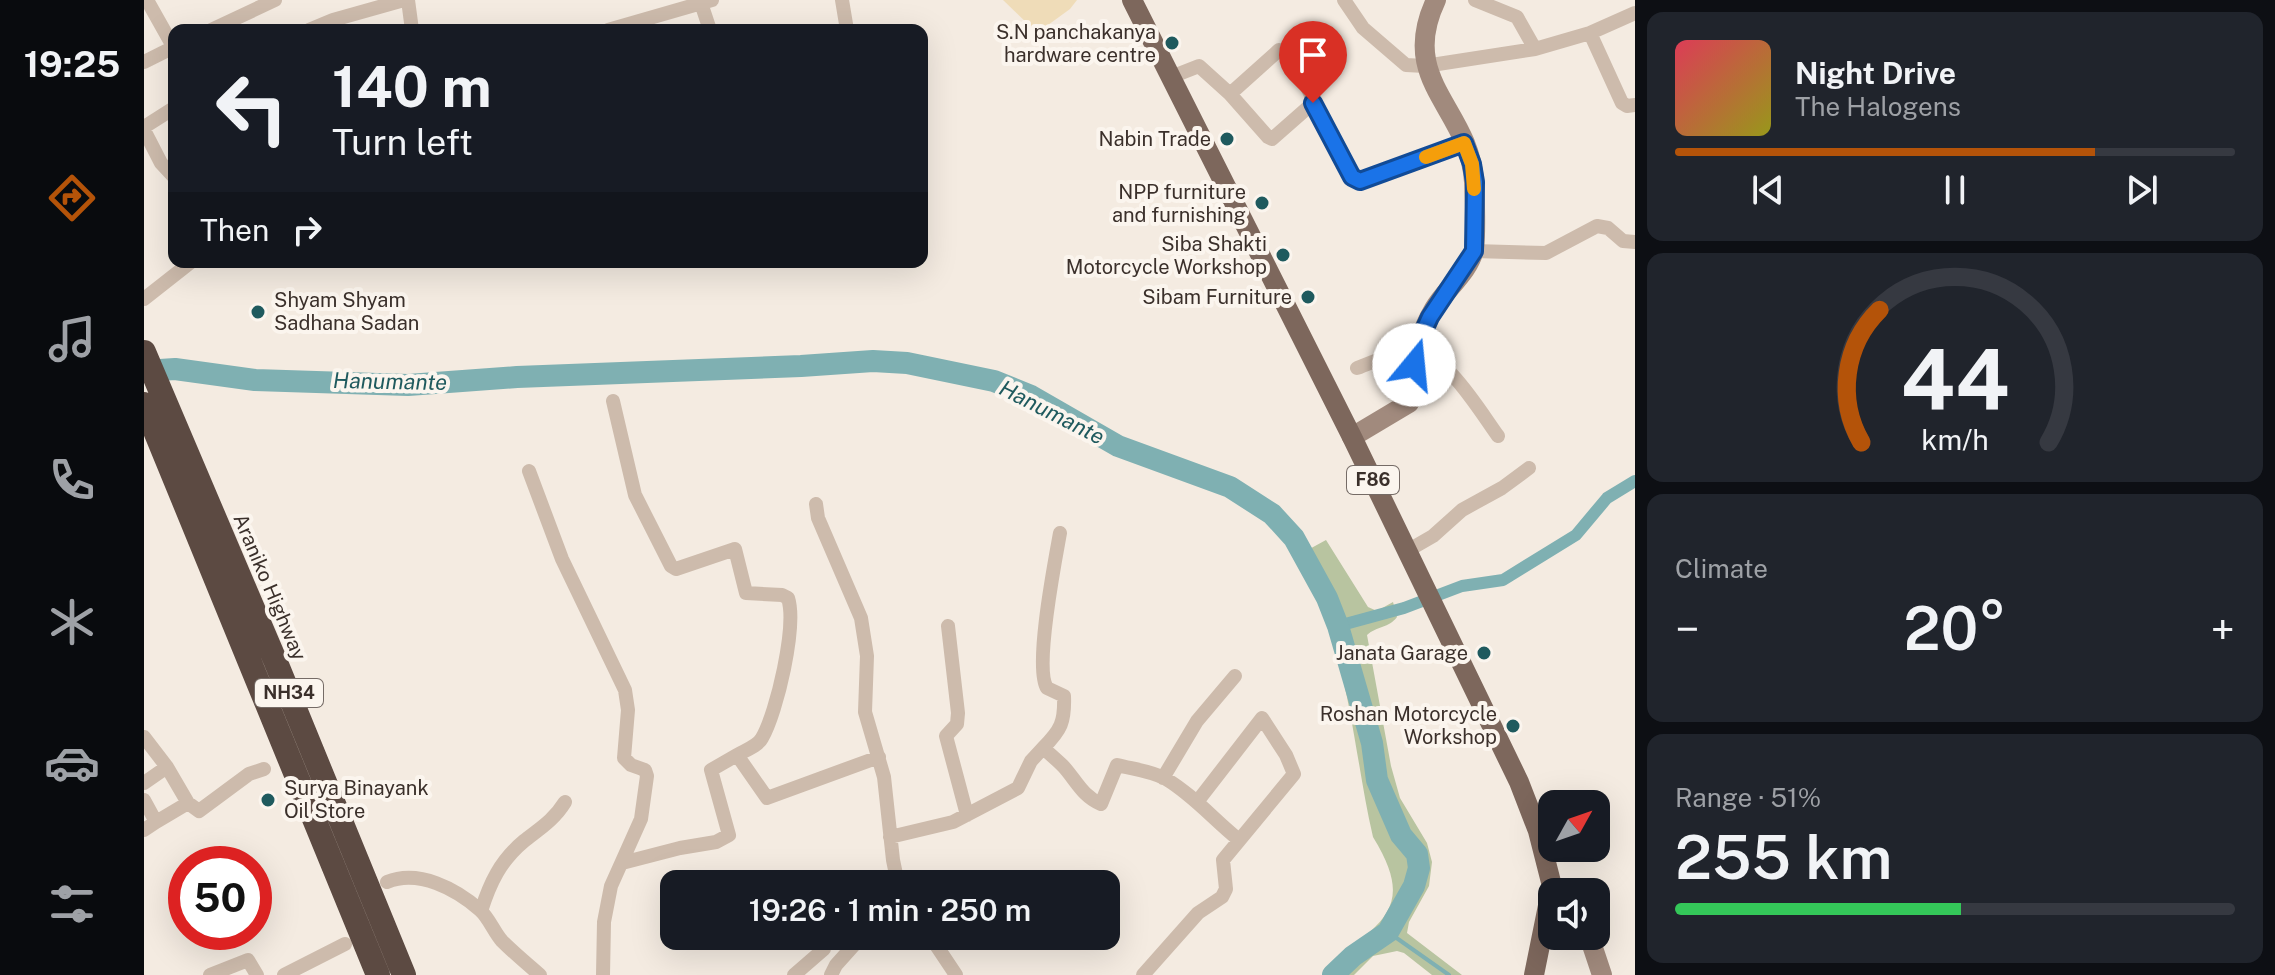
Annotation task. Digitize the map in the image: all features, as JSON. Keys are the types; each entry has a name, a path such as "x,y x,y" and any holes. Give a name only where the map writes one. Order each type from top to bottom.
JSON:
{"highway":[{"name":"Araniko Highway","path":"144,352 154,411 378,975"},
{"name":"Araniko Highway","path":"154,411 275,660 404,975"}],"main road":[{"name":"F86","path":"1132,0 1352,437 1519,782 1538,831 1550,878"},
{"path":"1352,437 1407,405 1417,351 1435,307 1474,251 1475,182 1472,164 1425,66 1422,43 1429,13 1436,0"},
{"name":"F86","path":"1534,975 1540,950"},
{"path":"1594,950 1602,975"}],"street":[{"path":"147,0 168,37"},
{"path":"224,24 275,0"},
{"path":"326,24 386,2 406,0 411,24"},
{"path":"842,0 846,24"},
{"path":"1344,0 1363,28 1406,65 1425,66 1535,49 1590,33 1635,13"},
{"path":"1475,0 1517,17 1535,49"},
{"path":"628,24 704,1 709,24"},
{"path":"1590,33 1622,103 1635,105"},
{"path":"1230,94 1279,50 1284,51 1352,177 1360,181 1464,143"},
{"path":"144,62 168,51"},
{"path":"1171,77 1199,66 1272,139 1313,103"},
{"path":"168,112 144,129 168,171"},
{"path":"1474,251 1546,253 1597,226 1608,228 1623,241 1635,242"},
{"path":"144,299 183,268"},
{"path":"1357,368 1417,351 1449,371 1498,436"},
{"path":"613,401 635,495 671,566 676,569 735,549 746,593 782,595 788,598 791,606 787,654 768,726 761,741 711,770 729,835 716,842 622,863"},
{"path":"1407,551 1433,536 1462,510 1502,488 1529,468"},
{"path":"529,471 562,559 625,690 628,710 624,758 631,765 645,770 647,776 641,819 611,886 604,922 603,975"},
{"path":"816,504 818,518 861,618 867,656 865,712 879,757 896,870"},
{"path":"890,837 941,826 1018,788 1031,761 1059,732 1064,696 1047,688 1043,677 1047,614 1060,533"},
{"path":"948,626 958,713 957,724 946,736 967,815"},
{"path":"1163,778 1197,721 1235,676"},
{"path":"1143,975 1198,913 1222,897 1226,889 1223,860 1294,774 1286,755 1262,718 1197,802"},
{"path":"144,737 167,767 188,803 199,811 249,774 264,769"},
{"path":"1043,748 1065,768 1084,794 1101,804 1117,765 1163,778 1197,802 1239,840"},
{"path":"737,755 767,798 879,757"},
{"path":"144,783 167,767"},
{"path":"144,800 150,826 188,803"},
{"path":"481,911 491,880 510,854 538,832 565,802"},
{"path":"387,882 403,877 431,881 481,911 500,938 540,975"},
{"path":"284,975 345,944"},
{"path":"794,975 823,950"},
{"path":"831,975 849,950"},
{"path":"939,950 956,975"},
{"path":"210,975 248,960 257,975"}],"green space":[{"path":"1326,540 1368,607 1377,611 1393,602 1397,617 1367,635 1391,766 1400,798 1427,843 1432,862 1429,886 1409,922 1407,933 1462,975 1432,975 1397,951 1373,956 1354,975 1323,975 1384,916 1391,902 1393,885 1387,863 1373,837 1338,657 1312,590 1293,558"}],"sand":[{"path":"1003,0 1077,0 1070,9 1037,33"}],"waterway":[{"name":"Hanumante","path":"144,371 175,369 255,380 408,385 873,361 907,363 994,381 1031,396 1118,446 1230,487 1272,514 1294,538 1327,598 1372,743 1377,780 1401,835 1417,854 1419,868 1414,886 1388,932 1353,956 1333,975"},
{"path":"1338,626 1404,608 1462,586 1503,580 1576,535 1607,498 1635,481"},
{"path":"1388,932 1449,975"}],"slow traffic":[{"path":"1426,157 1464,143 1472,164 1474,189"}],"place":[{"name":"S.N panchakanya hardware centre","path":"1172,43"},
{"name":"Nabin Trade","path":"1227,139"},
{"name":"NPP furniture and furnishing","path":"1262,203"},
{"name":"Siba Shakti Motorcycle Workshop","path":"1283,255"},
{"name":"Sibam Furniture","path":"1308,297"},
{"name":"Shyam Shyam Sadhana Sadan","path":"258,312"},
{"name":"Janata Garage","path":"1484,653"},
{"name":"Roshan Motorcycle Workshop","path":"1513,726"},
{"name":"Surya Binayank Oil Store","path":"268,800"}],"route":[{"path":"1313,103 1352,177 1360,181 1464,143 1475,182 1474,251 1435,307 1420,339 1414,365"}]}
